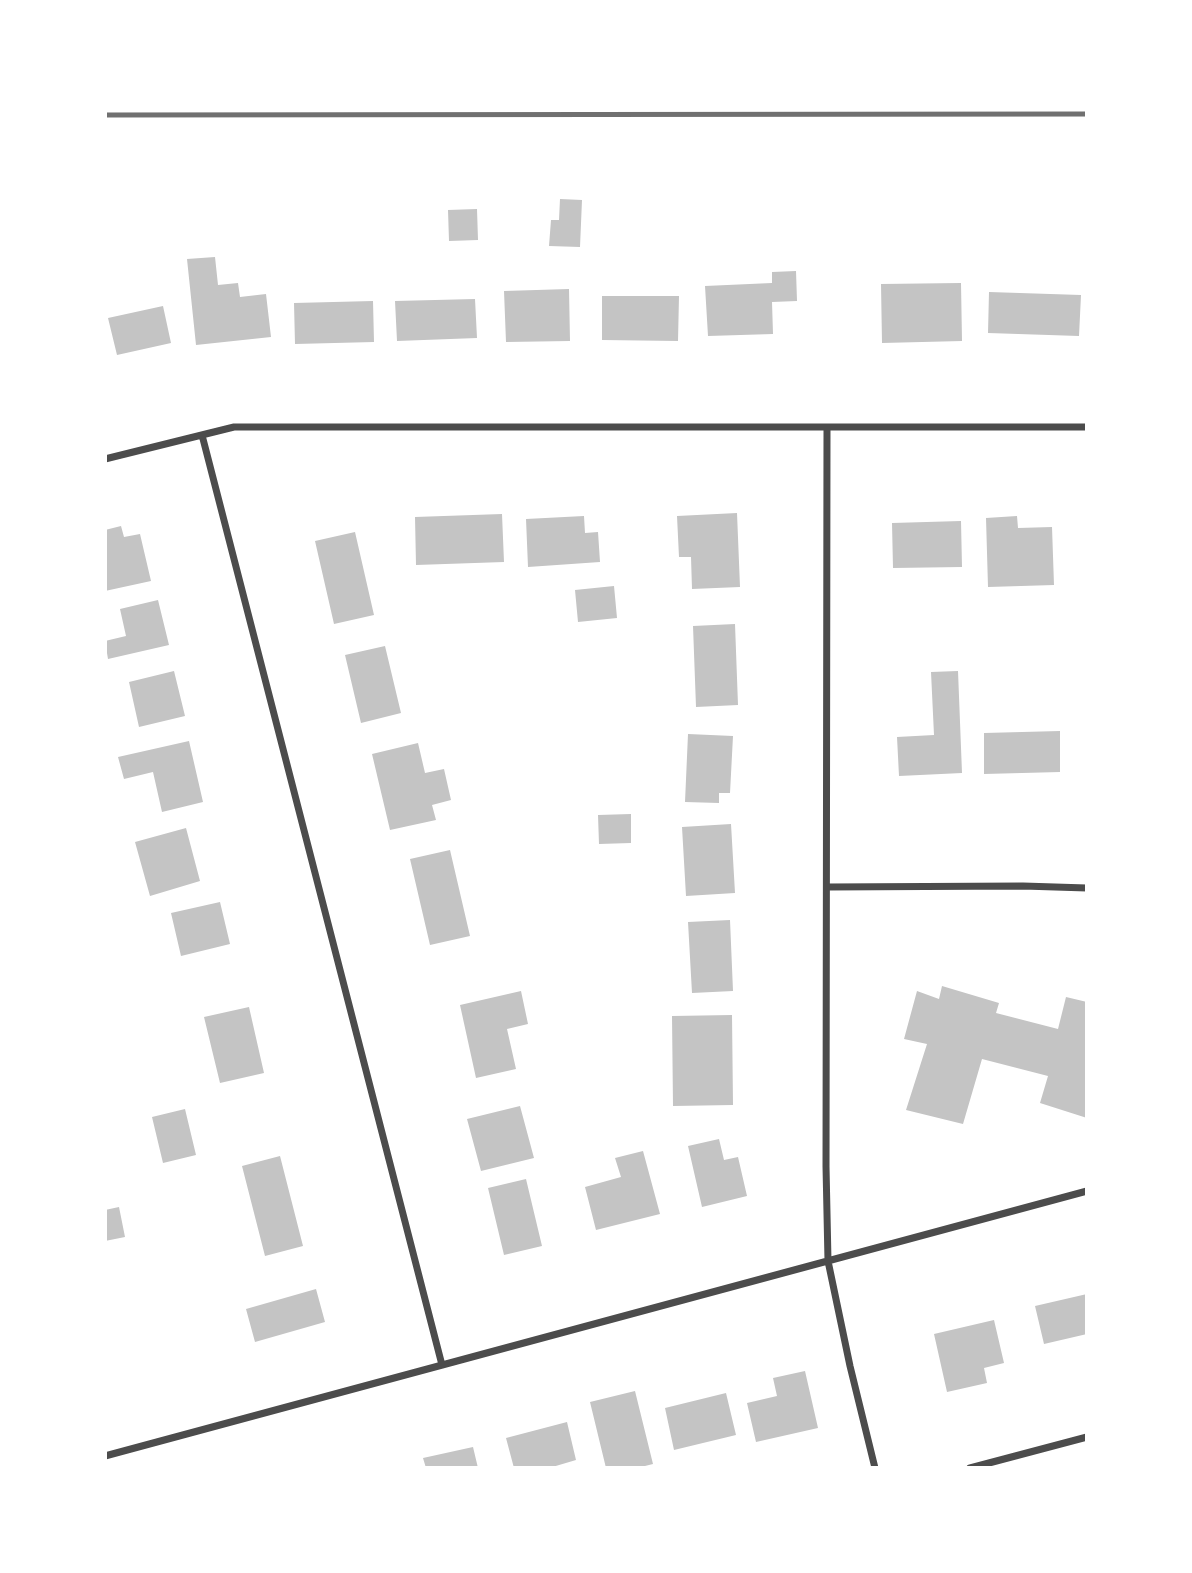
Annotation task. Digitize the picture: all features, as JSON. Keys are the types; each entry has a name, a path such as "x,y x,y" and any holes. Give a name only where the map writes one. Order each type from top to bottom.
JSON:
{"street":[{"path":"105,459 233,427 1087,427"},
{"path":"827,427 828,1261 875,1468"},
{"path":"202,435 442,1365"},
{"path":"828,887 1087,888"},
{"path":"105,1456 1087,1191"},
{"path":"970,1468 1087,1437"}],"building":[{"path":"560,199 582,200 580,247 549,246 551,220 559,220"},
{"path":"477,209 478,240 449,241 448,210"},
{"path":"215,257 218,285 238,283 240,297 266,294 271,337 196,345 187,259"},
{"path":"796,271 797,301 772,302 773,334 708,336 705,286 772,283 772,272"},
{"path":"961,283 962,341 882,343 881,284"},
{"path":"569,289 570,341 506,342 504,291"},
{"path":"989,292 1081,295 1079,336 988,333"},
{"path":"602,296 679,296 678,341 602,340"},
{"path":"475,299 477,338 397,341 395,301"},
{"path":"373,301 374,342 295,344 294,303"},
{"path":"163,306 171,343 117,355 108,318"},
{"path":"737,513 740,587 692,589 691,557 679,557 677,516"},
{"path":"502,514 504,562 416,565 415,517"},
{"path":"584,516 585,533 598,532 600,562 528,567 526,519"},
{"path":"1017,516 1018,528 1052,527 1054,585 988,587 986,518"},
{"path":"961,521 962,567 893,568 892,523"},
{"path":"121,526 124,537 140,534 151,581 105,591 105,530"},
{"path":"355,532 374,615 334,624 315,541"},
{"path":"614,586 617,618 578,622 575,590"},
{"path":"158,600 169,645 108,659 105,641 126,636 120,609"},
{"path":"735,624 738,705 696,707 693,626"},
{"path":"385,646 401,713 361,723 345,655"},
{"path":"174,671 185,716 139,727 129,682"},
{"path":"958,671 962,773 899,776 897,737 934,735 931,672"},
{"path":"1060,731 1060,772 984,774 984,733"},
{"path":"688,734 733,736 730,793 719,793 719,803 685,802"},
{"path":"189,741 203,802 162,812 153,772 124,779 118,757"},
{"path":"418,743 425,773 444,769 451,800 432,805 436,820 390,830 372,754"},
{"path":"631,814 631,843 599,844 598,815"},
{"path":"731,824 735,893 686,896 682,827"},
{"path":"186,828 200,881 150,896 135,842"},
{"path":"450,850 470,936 430,945 410,859"},
{"path":"220,902 230,944 181,956 171,913"},
{"path":"730,920 733,991 692,993 688,922"},
{"path":"942,986 999,1003 996,1013 1058,1029 1066,997 1087,1002 1087,1118 1040,1103 1048,1076 982,1059 963,1124 906,1110 927,1044 904,1039 917,991 939,999"},
{"path":"521,991 528,1024 507,1029 516,1069 476,1078 460,1005"},
{"path":"249,1007 264,1073 220,1083 204,1017"},
{"path":"732,1015 733,1105 673,1106 672,1016"},
{"path":"520,1106 534,1158 481,1171 467,1119"},
{"path":"185,1109 196,1155 163,1163 152,1117"},
{"path":"719,1139 724,1160 738,1157 747,1196 702,1207 688,1146"},
{"path":"643,1151 660,1214 596,1230 585,1187 621,1177 615,1158"},
{"path":"280,1156 303,1246 265,1256 242,1166"},
{"path":"526,1179 542,1246 504,1255 488,1188"},
{"path":"119,1207 125,1237 105,1241 105,1210"},
{"path":"316,1289 325,1322 255,1342 246,1309"},
{"path":"1087,1294 1087,1334 1044,1344 1035,1306"},
{"path":"994,1320 1004,1363 984,1368 987,1383 947,1392 934,1334"},
{"path":"805,1371 818,1428 756,1442 747,1403 777,1396 773,1378"},
{"path":"635,1391 653,1464 637,1468 606,1468 590,1402"},
{"path":"726,1393 736,1435 674,1450 665,1408"},
{"path":"567,1422 576,1460 549,1468 514,1468 506,1438"},
{"path":"473,1447 478,1468 426,1468 423,1458"}],"railway":[{"path":"105,115 1087,114"}]}
